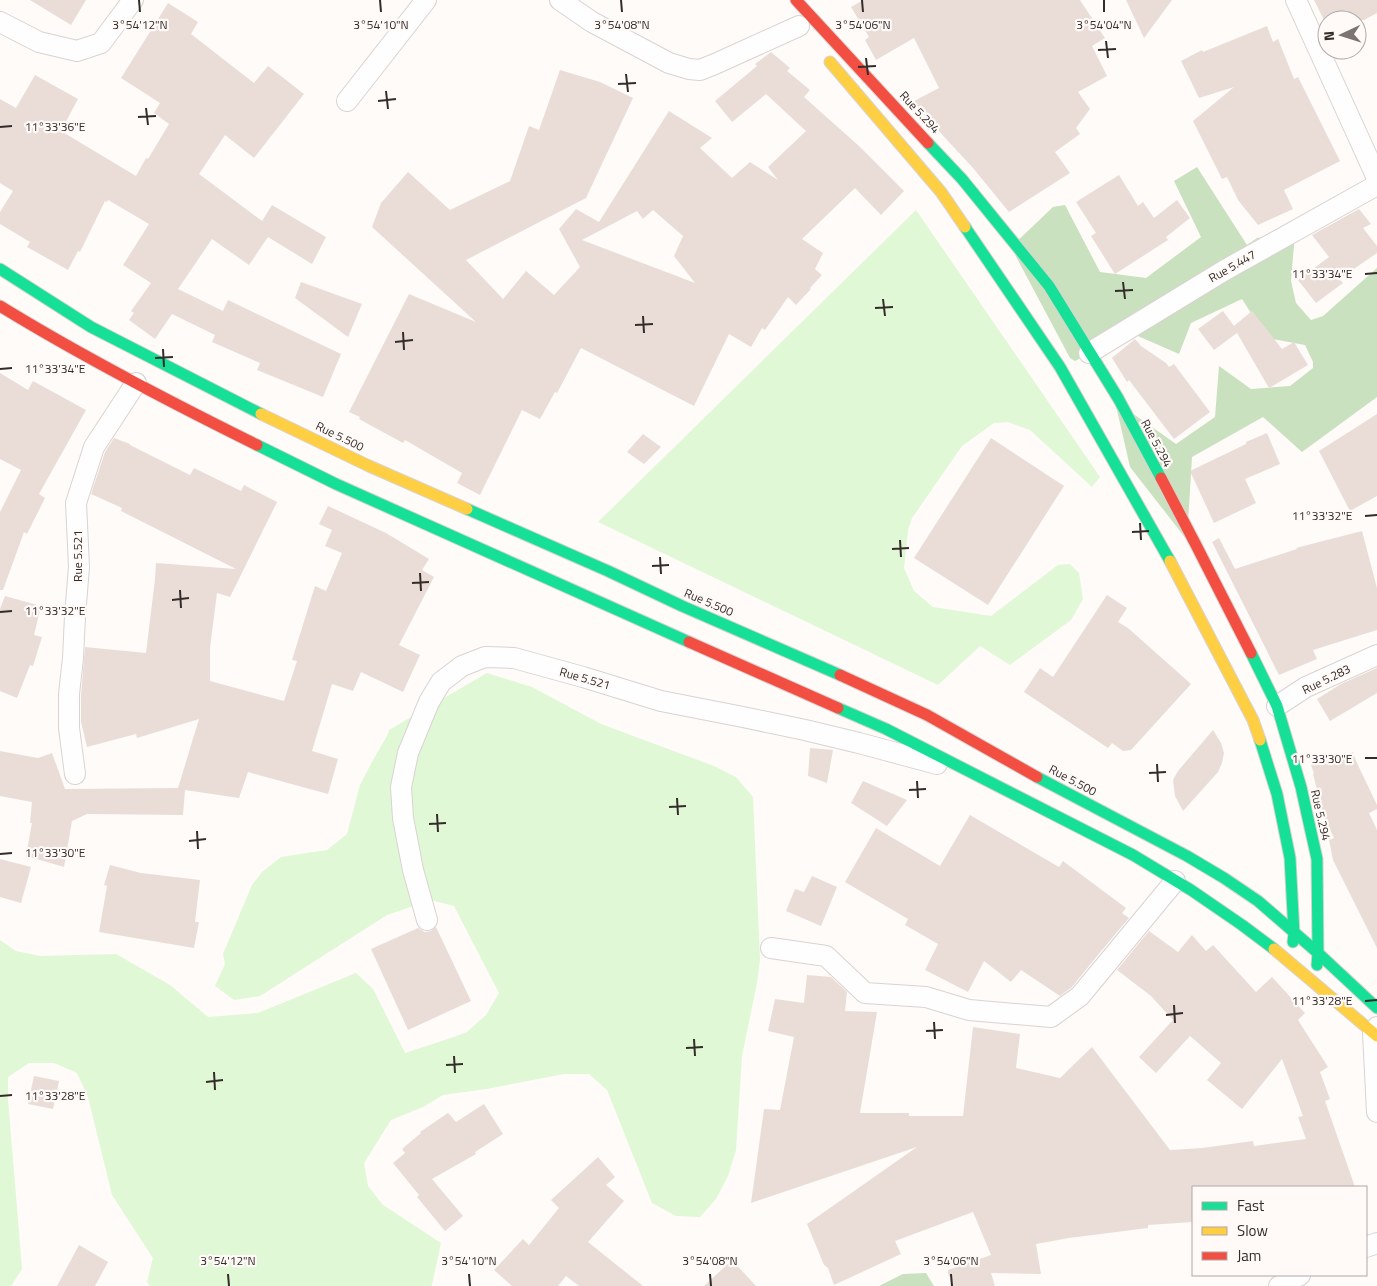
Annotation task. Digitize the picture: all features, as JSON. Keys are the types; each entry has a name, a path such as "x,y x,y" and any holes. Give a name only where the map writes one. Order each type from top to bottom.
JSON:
{"main road":[{"name":"Rue 5.294","path":"796,0 962,179 1048,286 1118,398 1146,450 1277,706 1301,787 1316,859 1318,953 1315,984"},
{"path":"825,56 941,192 1060,367 1172,564 1253,720 1277,794 1290,858 1294,933 1291,963"},
{"name":"Rue 5.500","path":"0,269 91,327 249,408 370,466 928,715 1224,878 1258,901 1377,1008"},
{"path":"0,306 59,342 136,383 336,484 886,729 1133,855 1242,924 1376,1032"}],"street":[{"path":"0,22 38,42 77,52 101,43 133,0"},
{"path":"347,101 426,0"},
{"path":"560,0 592,22 669,63 689,69 700,70 799,26"},
{"path":"1296,0 1377,178"},
{"name":"Rue 5.447","path":"1089,353 1224,270 1377,185"},
{"name":"Rue 5.521","path":"74,774 69,728 68,694 73,658 79,567 76,503 94,447 136,383"},
{"name":"Rue 5.283","path":"1277,706 1306,687 1377,655"},
{"name":"Rue 5.521","path":"427,920 413,870 403,818 402,787 408,753 428,702 441,682 462,666 485,656 514,658 661,701 832,737 977,775"},
{"path":"771,948 826,956 865,993 926,997 969,1010 1051,1017 1080,996 1175,881"},
{"path":"1376,1032 1377,1112"},
{"path":"1279,1286 1298,1276"}],"green space":[{"path":"1197,167 1247,245 1257,238 1295,233 1291,281 1296,303 1311,320 1323,316 1377,268 1377,397 1302,452 1263,417 1192,457 1187,540 1130,467 1115,401 1176,444 1215,417 1219,366 1251,389 1290,386 1313,368 1313,362 1305,345 1267,338 1242,299 1191,323 1179,354 1131,333 1075,361 1070,358 1011,247 1053,207 1065,205 1100,272 1146,278 1201,237 1174,181"},
{"path":"916,210 1100,477 1092,487 1030,430 1008,422 994,423 962,446 912,518 908,530 904,568 914,591 933,607 991,616 1058,565 1070,564 1079,573 1083,599 1071,620 1010,665 980,646 938,685 598,522"},
{"path":"487,673 532,687 601,724 714,766 736,777 753,797 760,959 742,1056 736,1150 728,1176 716,1199 700,1217 676,1216 652,1203 607,1090 589,1074 564,1074 443,1095 423,1107 391,1120 364,1163 368,1186 383,1205 441,1243 431,1286 150,1286 147,1282 153,1258 112,1195 88,1097 77,1073 54,1063 29,1063 8,1077 8,1099 22,1269 11,1286 0,1286 0,940 16,951 40,956 116,954 170,985 208,1017 258,1013 356,973 373,989 405,1053 467,1032 486,1015 499,993 454,906 431,900 387,915 260,996 234,1000 215,986 225,964 223,954 252,885 262,872 281,857 327,850 347,834 360,785 389,730"},
{"path":"926,1273 934,1286 879,1286 903,1274"}],"building":[{"path":"30,0 86,0 71,25"},
{"path":"863,0 1080,0 1105,38 1092,46 1107,76 1078,92 1090,109 1076,128 1080,134 1055,152 1070,173 1009,212 973,168 922,113 914,101 939,88 914,38 876,60 865,40 869,37 851,7"},
{"path":"1126,0 1172,0 1144,38"},
{"path":"1314,0 1377,0 1377,13 1367,18 1367,10 1319,10"},
{"path":"168,3 198,22 191,34 254,83 268,66 304,94 254,158 225,135 199,174 262,221 272,205 326,237 312,264 268,237 249,265 212,239 178,289 223,311 228,300 341,354 323,397 257,370 260,363 212,342 215,335 172,314 155,339 129,320 134,313 131,311 151,283 123,265 149,224 108,200 107,202 105,201 80,252 78,251 68,270 27,247 30,242 0,224 0,212 13,191 0,183 0,99 16,108 35,75 78,99 61,131 136,176 169,124 154,113 160,103 121,78"},
{"path":"1267,26 1273,42 1278,39 1294,79 1298,77 1340,161 1284,190 1293,209 1258,225 1238,200 1227,177 1222,179 1193,121 1234,87 1199,98 1181,61 1202,50 1203,52"},
{"path":"771,52 790,68 787,71 810,90 804,97 859,146 904,191 881,215 855,188 802,239 823,253 815,269 822,275 796,305 788,297 765,330 762,328 751,347 729,334 694,406 581,348 557,393 555,392 540,419 522,410 480,495 457,483 462,473 405,440 403,443 349,412 409,294 476,322 372,227 381,203 408,172 450,210 510,181 529,126 539,130 560,70 600,82 633,98 586,198 466,260 503,299 526,271 554,295 580,267 559,229 576,209 599,222 669,111 712,138 700,148 732,178 750,162 778,180 768,167 806,131 766,94 732,122 715,101 757,66 755,64","holes":["653,210 683,236 674,256 695,283 582,240 637,211 643,219"]},
{"path":"1119,175 1138,206 1143,202 1154,218 1177,200 1190,218 1166,237 1168,240 1115,274 1091,236 1096,233 1076,202"},
{"path":"1359,209 1371,224 1363,228 1377,246 1377,253 1339,279 1343,283 1316,303 1298,280 1329,257 1312,235"},
{"path":"301,282 362,304 348,337 295,298"},
{"path":"1223,311 1234,326 1252,311 1282,349 1294,342 1308,365 1269,388 1237,333 1214,350 1198,329"},
{"path":"1135,339 1141,346 1169,367 1174,364 1210,412 1174,439 1129,380 1127,382 1112,358"},
{"path":"0,373 28,390 33,381 86,410 39,494 45,498 27,534 24,532 3,590 0,590 0,512 21,470 0,459"},
{"path":"1377,414 1377,496 1350,511 1319,451"},
{"path":"1267,433 1280,464 1245,479 1256,503 1214,523 1190,471"},
{"path":"643,434 661,447 644,464 627,452"},
{"path":"114,438 130,444 190,475 194,468 241,491 244,485 277,502 230,597 217,593 210,648 210,681 284,701 297,661 292,660 315,586 326,591 342,553 325,546 332,530 319,524 328,506 386,533 429,559 422,570 434,577 399,645 420,655 403,692 361,672 353,691 332,684 312,751 338,759 328,794 248,772 239,798 185,790 183,815 87,814 72,821 64,867 26,856 32,823 30,823 32,802 0,796 0,751 38,758 52,753 65,789 178,788 199,719 137,738 136,734 87,747 81,722 85,647 146,653 156,563 236,569 121,511 122,508 91,494 105,452"},
{"path":"991,438 1064,486 988,605 914,558"},
{"path":"1362,531 1377,588 1377,630 1313,650 1317,659 1279,675 1212,542 1219,538 1235,569 1296,548"},
{"path":"1107,595 1127,608 1118,622 1128,628 1191,684 1131,750 1123,751 1112,743 1108,748 1024,692 1040,668 1053,677"},
{"path":"5,596 41,606 34,635 42,637 33,666 30,665 17,698 0,691 0,609"},
{"path":"1377,668 1377,693 1330,721 1317,699 1341,684"},
{"path":"1213,730 1221,743 1224,753 1222,763 1218,772 1183,811 1175,796 1173,780 1178,771"},
{"path":"810,748 833,750 827,783 808,776"},
{"path":"1353,752 1377,805 1377,809 1369,813 1377,830 1377,948 1333,860 1329,840 1334,838 1324,817 1311,765"},
{"path":"863,781 907,800 887,826 851,803"},
{"path":"970,815 1059,867 1063,861 1126,908 1122,913 1129,918 1072,987 1060,996 1021,970 1011,982 984,961 968,992 925,970 938,944 905,925 908,919 845,882 876,828 940,866"},
{"path":"0,859 31,867 21,903 0,897"},
{"path":"110,865 141,873 200,880 195,922 199,922 194,948 99,932 107,886 104,885"},
{"path":"812,876 837,887 821,926 786,911 795,889 804,892"},
{"path":"436,927 471,1001 408,1030 371,949 418,928 425,932 431,931"},
{"path":"1149,931 1178,952 1192,935 1206,951 1213,945 1256,992 1272,977 1305,1013 1298,1020 1328,1067 1320,1072 1330,1099 1325,1101 1355,1186 1192,1186 1192,1222 1148,1225 1148,1228 1036,1244 1041,1274 991,1273 995,1286 953,1286 948,1273 948,1270 991,1255 973,1212 895,1241 901,1254 834,1285 807,1224 917,1147 751,1203 764,1109 780,1110 794,1037 768,1031 775,999 804,1003 807,975 831,977 847,992 845,1011 877,1012 860,1113 909,1113 909,1116 963,1116 973,1027 1020,1034 1016,1068 1060,1078 1092,1047 1170,1150 1253,1141 1254,1146 1306,1139 1298,1117 1303,1116 1282,1059 1242,1109 1207,1080 1221,1063 1190,1036 1156,1073 1139,1057 1173,1020 1151,996 1117,970"},
{"path":"34,1076 59,1081 53,1109 28,1104"},
{"path":"484,1104 503,1134 475,1152 476,1154 432,1179 463,1216 445,1231 417,1197 419,1195 393,1163 405,1153 402,1149 420,1132 448,1113 456,1122"},
{"path":"598,1157 615,1177 606,1185 624,1201 588,1242 643,1286 579,1286 566,1276 558,1286 512,1286 494,1270 523,1239 529,1245 559,1208 551,1200"},
{"path":"79,1245 108,1262 95,1286 57,1286"},
{"path":"732,1260 756,1286 704,1286"}],"traffic: fast":[{"path":"928,143 962,179 1049,286 1118,398 1161,478"},
{"path":"965,227 1060,367 1170,561"},
{"path":"0,269 91,327 261,414"},
{"path":"257,445 336,484 689,642"},
{"path":"467,509 840,675"},
{"path":"1251,653 1277,706 1301,787 1317,859 1317,965"},
{"path":"838,708 886,729 1133,855 1191,890 1274,949"},
{"path":"1260,740 1277,794 1290,858 1293,942"},
{"path":"1037,777 1187,856 1258,901 1377,1008"}],"traffic: slow":[{"path":"830,62 941,192 965,227"},
{"path":"261,414 369,466 467,509"},
{"path":"1170,561 1253,720 1260,740"},
{"path":"1274,949 1377,1036"}],"traffic: jam":[{"path":"796,0 928,143"},
{"path":"0,306 127,378 257,445"},
{"path":"1161,478 1251,653"},
{"path":"689,642 838,708"},
{"path":"840,675 927,715 1037,777"}]}
